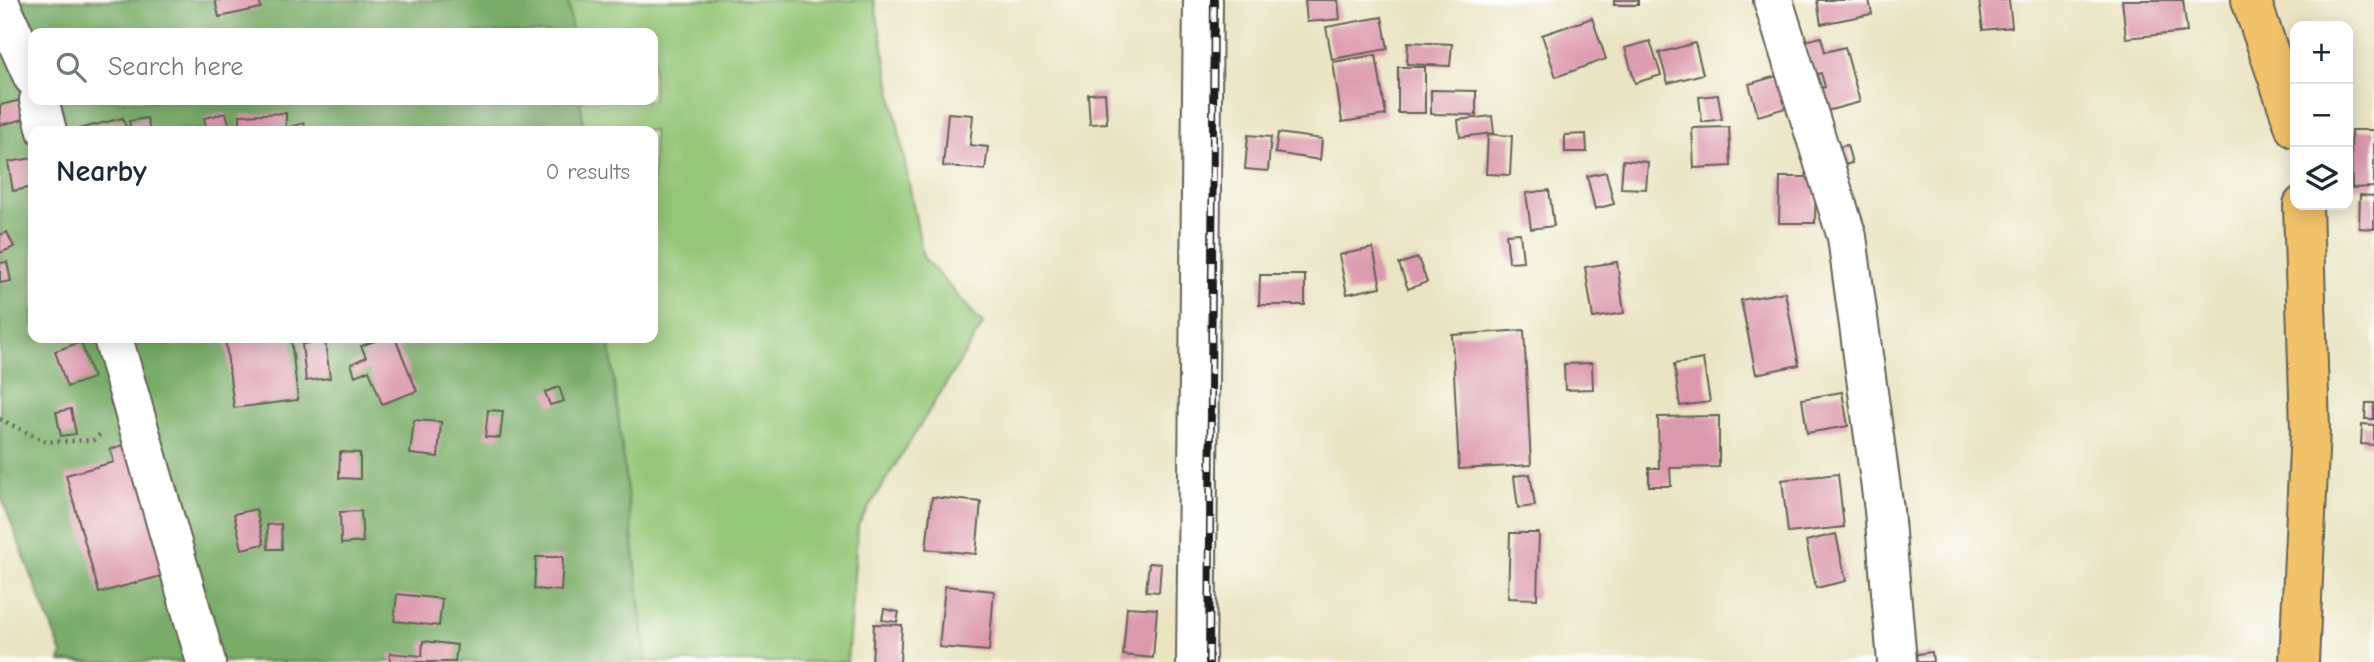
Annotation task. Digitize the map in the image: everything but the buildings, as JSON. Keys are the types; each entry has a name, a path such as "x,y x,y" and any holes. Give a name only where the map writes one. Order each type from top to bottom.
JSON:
{"main road":[{"path":"2251,0 2290,113"},
{"path":"2299,662 2310,429 2303,210"}],"street":[{"path":"1196,662 1203,0"},
{"path":"1773,0 1847,237 1884,510 1898,662"},
{"path":"0,4 28,66"},
{"path":"40,105 46,126"},
{"path":"114,343 206,662"}],"path":[{"path":"0,418 46,442 93,440 134,410"}],"green space":[{"path":"0,0 568,0 571,28 28,28 28,105 581,105 583,126 28,126 28,343 610,343 647,662 60,662 62,654 0,494"},
{"path":"568,0 874,0 923,257 983,324 858,525 847,662 647,662 610,343 658,343 658,126 583,126 581,105 658,105 658,28 571,28"}],"railway":[{"path":"1209,662 1214,0"}]}
